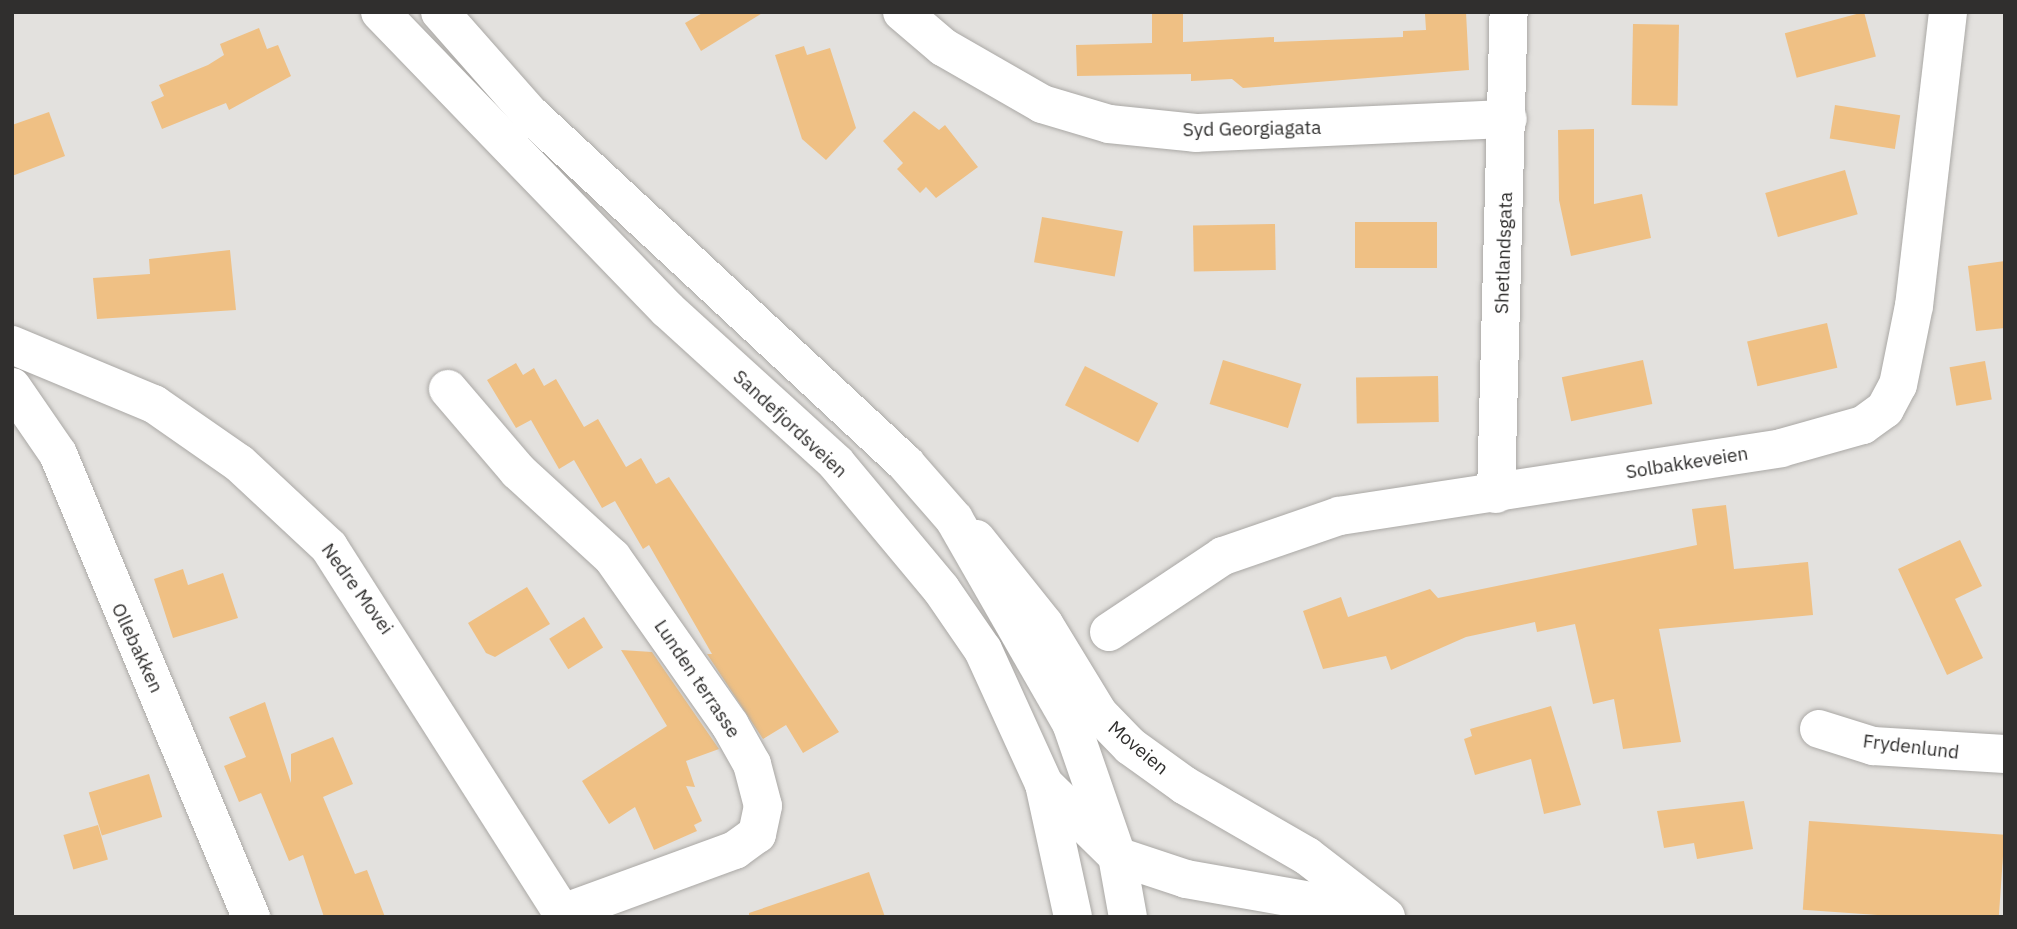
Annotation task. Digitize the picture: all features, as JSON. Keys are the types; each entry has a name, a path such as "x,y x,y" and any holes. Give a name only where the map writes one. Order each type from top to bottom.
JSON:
{"street":[{"name":"Sandefjordsveien","path":"380,12 658,300 836,463 983,650 1044,784 1073,917"},
{"path":"440,12 529,113 906,464 954,519 1071,723 1117,856 1128,917"},
{"name":"Syd Georgiagata","path":"902,12 943,47 1023,93 1109,124 1196,133 1508,119"},
{"name":"Shetlandsgata","path":"1496,495 1509,12"},
{"name":"Solbakkeveien","path":"1109,632 1223,556 1276,535 1339,516 1496,495 1781,448 1863,425 1885,409 1898,385 1913,306 1948,12"},
{"name":"Nedre Movei","path":"12,345 154,404 239,463 329,547 564,915"},
{"name":"Ollebakken","path":"12,387 58,454 251,917"},
{"name":"Lunden terrasse","path":"448,389 518,471 612,557 730,725 752,764 763,806 757,834 735,850 564,915"},
{"name":"Moveien","path":"954,519 991,553 1099,714 1130,746 1184,785 1307,856 1384,915"},
{"name":"Frydenlund","path":"1819,729 1873,746 2005,754"},
{"name":"Moveien","path":"1044,784 1117,856 1186,879 1384,915"}],"building":[{"path":"704,12 764,12 701,51 685,23"},
{"path":"1152,12 1183,12 1183,42 1274,37 1274,42 1403,37 1403,31 1426,30 1425,14 1466,12 1469,70 1243,88 1232,79 1191,81 1191,74 1077,76 1076,45 1152,43"},
{"path":"1864,12 1876,56 1797,78 1785,33"},
{"path":"1633,24 1679,25 1678,106 1632,105"},
{"path":"259,28 267,49 278,45 291,76 229,110 226,103 162,129 151,102 164,96 159,85 208,65 224,55 220,44"},
{"path":"804,46 807,55 830,48 856,128 826,160 802,139 775,55"},
{"path":"1835,105 1900,115 1895,149 1830,139"},
{"path":"914,111 939,130 945,125 978,167 936,198 926,187 920,193 897,169 903,163 883,141"},
{"path":"49,112 65,156 12,176 12,125"},
{"path":"1594,129 1594,204 1642,194 1651,238 1571,256 1559,200 1558,130"},
{"path":"1845,170 1858,214 1778,237 1765,193"},
{"path":"1042,217 1123,231 1115,277 1034,262"},
{"path":"1355,222 1437,222 1437,268 1355,268"},
{"path":"1275,224 1276,270 1194,271 1193,225"},
{"path":"230,250 236,310 97,319 93,278 150,274 149,259"},
{"path":"2005,261 2005,328 1976,331 1968,266"},
{"path":"1827,323 1837,368 1757,386 1747,341"},
{"path":"1223,360 1301,384 1288,428 1210,404"},
{"path":"1643,360 1652,404 1571,421 1562,377"},
{"path":"1985,361 1992,399 1956,406 1950,367"},
{"path":"516,363 523,375 534,368 544,386 556,379 584,427 598,419 626,467 641,458 656,484 669,477 839,732 803,753 786,725 763,739 707,654 712,654 649,545 643,549 615,501 602,508 574,460 559,469 531,420 516,428 487,380"},
{"path":"1085,366 1158,403 1138,442 1065,405"},
{"path":"1438,376 1439,422 1357,423 1356,377"},
{"path":"1726,505 1734,569 1808,562 1813,615 1659,629 1681,742 1623,749 1614,699 1593,704 1575,624 1537,632 1535,622 1466,637 1391,670 1386,656 1323,669 1303,611 1341,597 1348,617 1430,589 1438,598 1697,545 1692,509"},
{"path":"1960,540 1982,586 1955,599 1983,658 1947,675 1898,569"},
{"path":"183,569 188,585 223,573 238,618 173,638 154,579"},
{"path":"527,587 550,624 495,657 486,653 468,623"},
{"path":"584,617 603,648 568,669 549,639"},
{"path":"621,650 652,652 719,749 686,761 695,787 686,786 702,821 694,825 697,831 654,850 635,807 609,824 582,781 667,726"},
{"path":"265,702 291,783 291,754 333,737 353,784 323,797 355,874 367,870 385,917 324,917 303,855 289,861 261,793 239,802 224,766 246,757 229,717"},
{"path":"1551,706 1581,805 1544,814 1531,759 1475,775 1464,739 1472,736 1470,729"},
{"path":"149,774 162,817 102,835 89,792"},
{"path":"1744,801 1753,849 1697,859 1694,843 1664,848 1657,811"},
{"path":"1809,821 2005,835 1999,917 1906,917 1803,910"},
{"path":"98,825 108,860 73,870 63,835"},
{"path":"869,872 885,917 749,917 749,913"}]}
